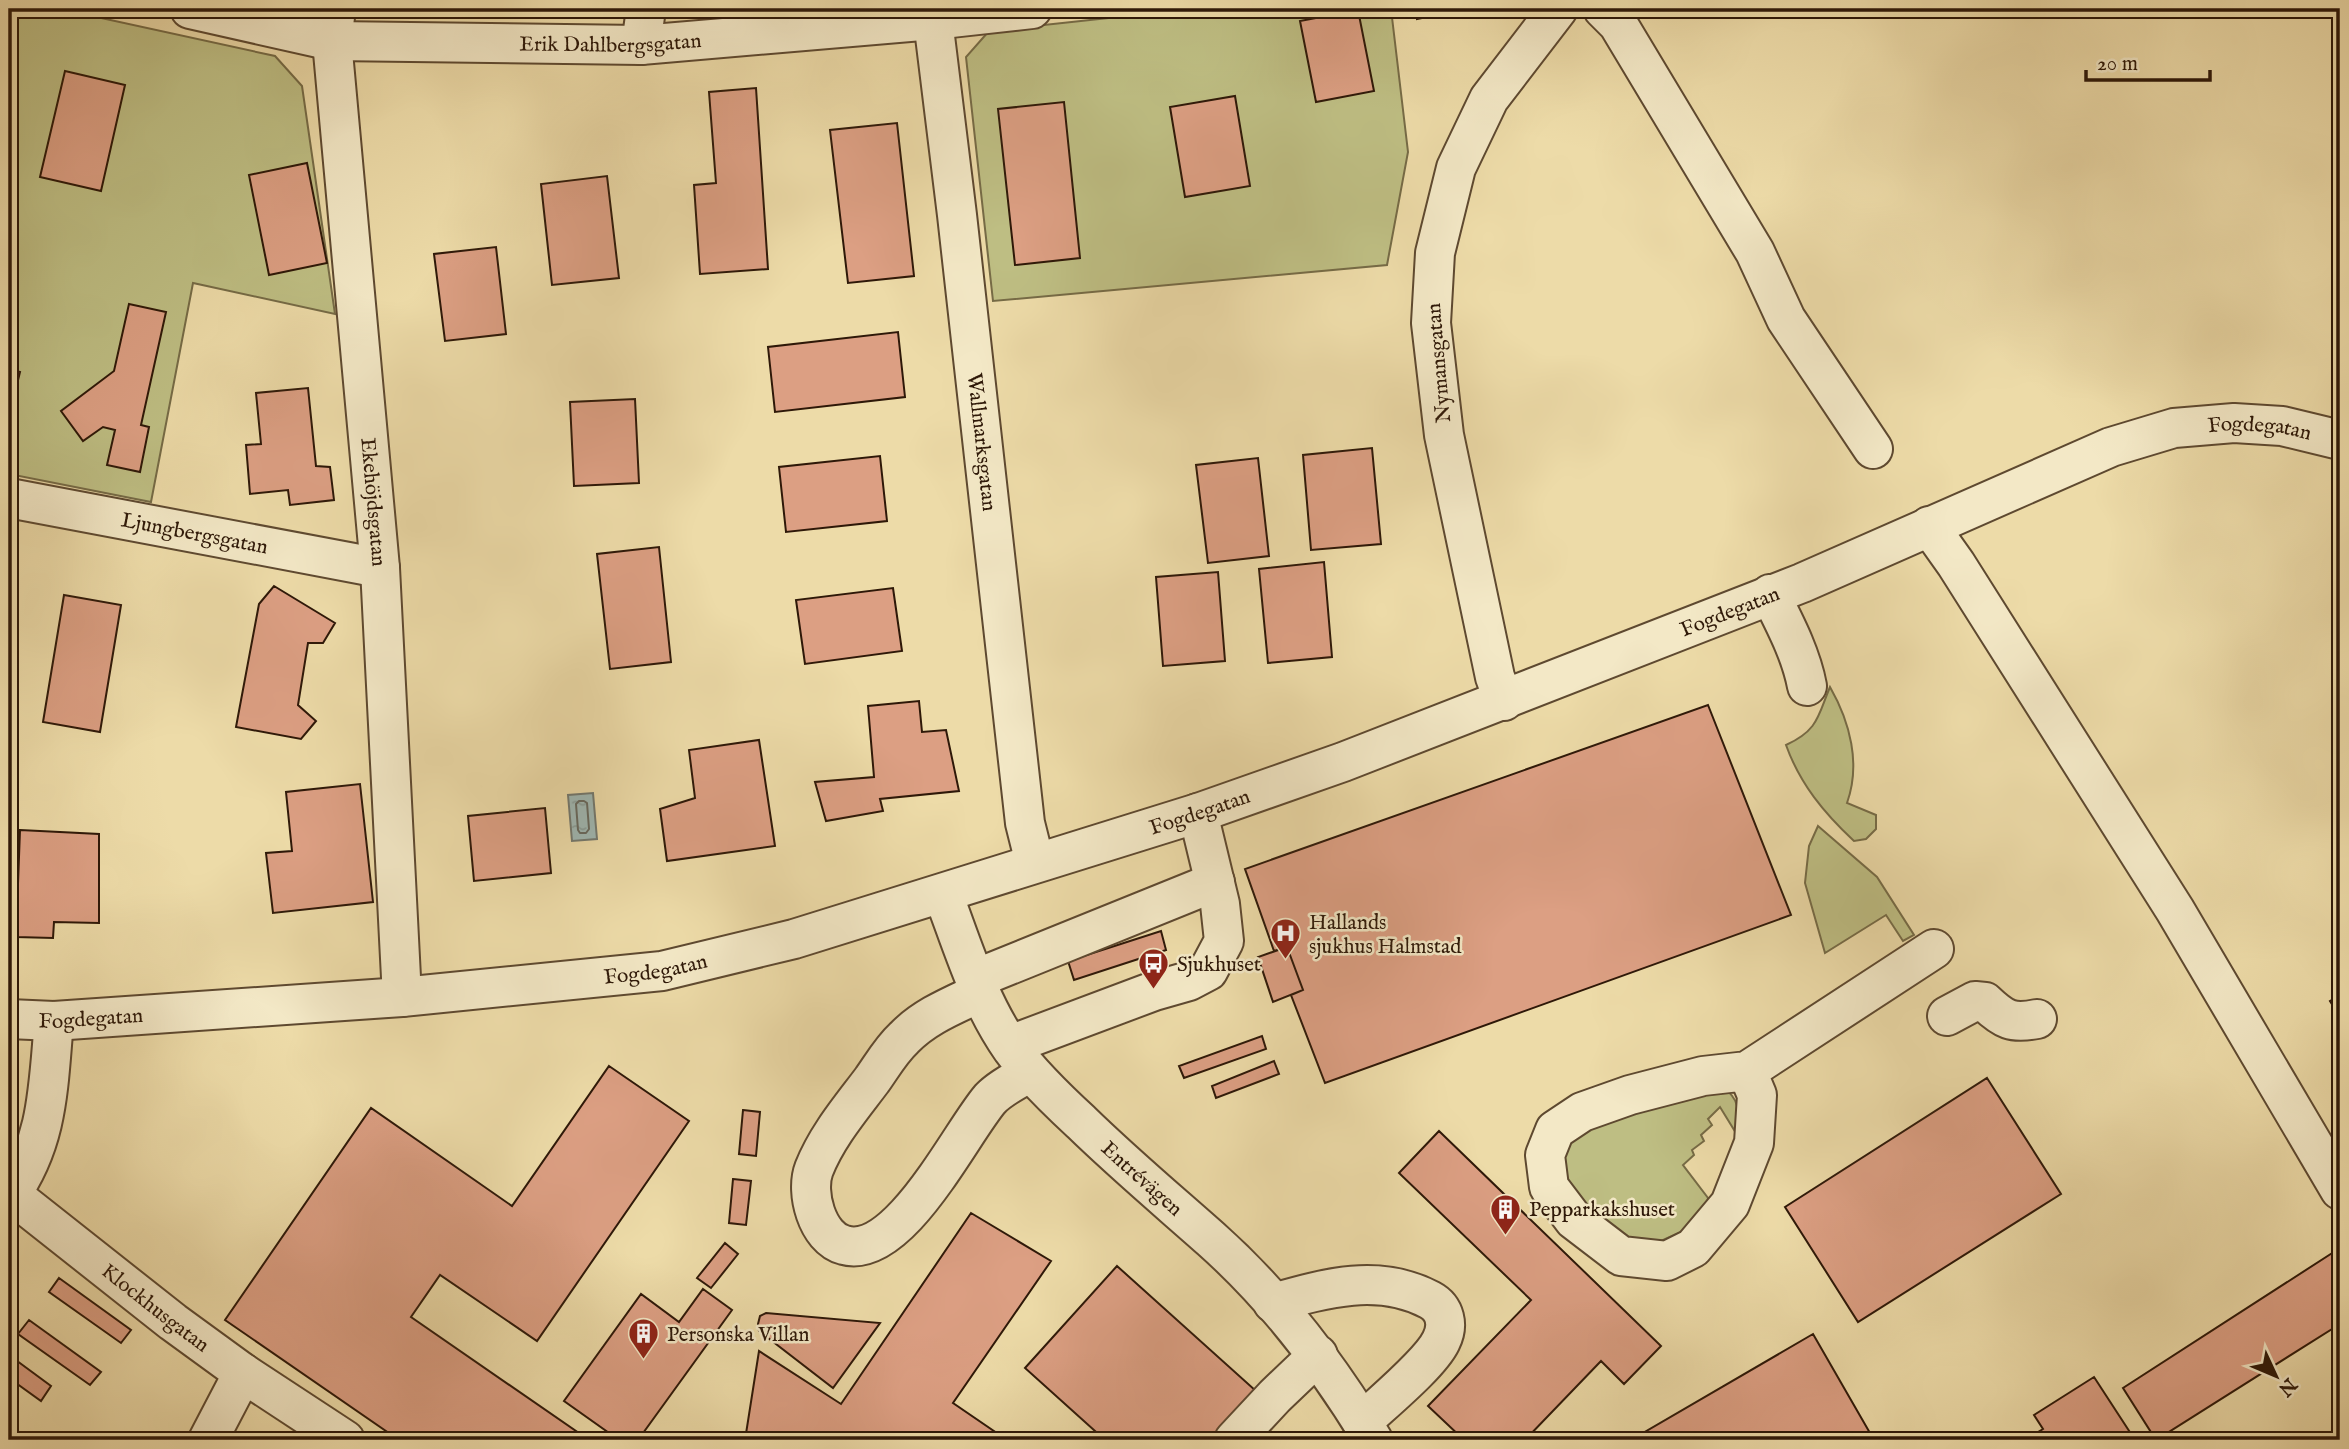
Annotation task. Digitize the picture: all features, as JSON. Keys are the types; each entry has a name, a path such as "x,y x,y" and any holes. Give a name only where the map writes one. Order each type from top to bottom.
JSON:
{"street":[{"name":"Erik Dahlbergsgatan","path":"190,9 334,25 643,27 933,20 1032,9"},
{"name":"Nymansgatan","path":"1504,701 1495,677 1444,435 1431,323 1434,253 1456,168 1489,99 1558,9"},
{"path":"1603,9 1618,24 1755,252 1786,319 1873,449"},
{"name":"Wallmarksgatan","path":"933,20 1025,823 1035,863"},
{"name":"Ekehöjdsgatan","path":"334,25 380,568 402,997"},
{"name":"Fogdegatan","path":"9,1019 54,1021 402,997 662,971 794,939 1198,813 1343,762 1833,570 2111,447 2174,428 2234,423 2282,426 2340,440"},
{"name":"Ljungbergsgatan","path":"9,498 380,568"},
{"path":"1929,526 2175,910 2340,1189"},
{"path":"1770,594 1789,632 1807,686"},
{"path":"1198,813 1215,883 1220,904 1224,941 1208,971 1189,981 1154,991 1020,1059 905,1219 886,1236 865,1246 844,1245 826,1234 815,1215 813,1171 832,1133 903,1038 929,1017 978,986 1215,883"},
{"name":"Entrévägen","path":"943,894 978,986 1020,1059 1130,1170 1213,1241 1273,1303 1318,1356 1368,1431"},
{"path":"1747,1071 1757,1095 1754,1143 1731,1204 1693,1248 1667,1261 1620,1256 1574,1220 1549,1187 1545,1155 1555,1130 1582,1112 1630,1095 1703,1076 1747,1071 1934,949"},
{"path":"1947,1016 1975,1001 1985,1002 1998,1014 2017,1023 2037,1019"},
{"path":"10,1196 23,1177 46,1114 54,1021"},
{"name":"Klockhusgatan","path":"10,1196 243,1373 345,1440"},
{"path":"1273,1303 1318,1290 1365,1283 1414,1291 1439,1304 1447,1322 1441,1342 1368,1431"},
{"path":"1234,1440 1275,1396 1318,1356"},
{"path":"221,1435 243,1373"}],"green space":[{"path":"9,9 60,9 275,56 302,86 335,314 193,283 151,502 9,474"},
{"path":"419,9 602,9 599,12 504,18"},
{"path":"1192,9 1391,9 1408,152 1387,265 993,301 966,57 989,31"},
{"path":"1830,687 1843,714 1851,744 1853,773 1847,803 1876,815 1876,829 1866,839 1854,841 1823,809 1798,773 1786,745 1805,734 1816,721"},
{"path":"1818,826 1877,877 1914,935 1903,941 1886,915 1825,953 1805,883 1809,846"},
{"path":"1722,1087 1736,1101 1736,1133 1720,1107 1708,1119 1712,1125 1701,1135 1704,1141 1692,1150 1694,1155 1683,1165 1708,1198 1706,1211 1683,1231 1661,1241 1641,1244 1619,1236 1570,1195 1556,1152 1578,1128"}],"water":[{"path":"593,793 597,839 572,841 568,795"}],"building":[{"path":"1416,9 1431,9 1432,16 1417,19"},
{"path":"1358,10 1374,91 1316,102 1300,21"},
{"path":"65,71 125,85 101,191 40,177"},
{"path":"756,88 768,269 700,274 694,185 716,183 709,92"},
{"path":"1235,96 1250,186 1185,197 1170,107"},
{"path":"1064,102 1080,258 1015,265 998,109"},
{"path":"897,123 914,276 848,283 830,130"},
{"path":"307,163 327,263 269,275 249,175"},
{"path":"607,176 619,278 552,285 541,184"},
{"path":"496,247 506,334 445,341 434,254"},
{"path":"129,304 166,312 141,425 149,427 140,472 107,465 115,430 103,427 83,441 61,411 114,371"},
{"path":"898,332 905,397 775,412 768,347"},
{"path":"9,369 20,372 9,417"},
{"path":"308,388 316,466 330,467 334,500 290,505 288,490 250,494 246,445 261,444 256,393"},
{"path":"635,399 639,483 574,486 570,402"},
{"path":"1372,448 1381,544 1311,550 1303,455"},
{"path":"880,456 887,521 786,532 779,467"},
{"path":"1258,458 1269,556 1208,563 1196,465"},
{"path":"659,547 671,662 610,669 597,554"},
{"path":"1324,562 1332,657 1268,663 1259,569"},
{"path":"1218,572 1225,661 1163,666 1156,577"},
{"path":"274,586 335,623 323,643 308,643 298,705 316,721 301,739 236,727 259,604"},
{"path":"893,588 902,651 805,664 796,600"},
{"path":"64,595 121,605 100,732 43,722"},
{"path":"919,701 922,732 946,730 959,791 880,799 883,811 826,821 815,782 874,777 868,706"},
{"path":"1708,705 1791,915 1325,1083 1291,995 1303,990 1287,947 1274,951 1245,869"},
{"path":"759,740 775,846 667,861 660,809 695,798 689,750"},
{"path":"360,784 373,902 273,913 266,853 292,851 286,792"},
{"path":"545,808 551,873 474,881 468,816"},
{"path":"20,830 99,834 99,923 54,922 53,938 16,937"},
{"path":"1161,931 1166,950 1074,980 1068,961"},
{"path":"1287,947 1303,990 1273,1002 1258,957"},
{"path":"2340,995 2340,1017 2330,1001"},
{"path":"1262,1036 1266,1049 1184,1078 1179,1066"},
{"path":"1274,1061 1279,1074 1216,1098 1212,1086"},
{"path":"609,1066 689,1121 537,1341 440,1275 411,1317 589,1440 399,1440 225,1320 371,1108 512,1206"},
{"path":"1987,1078 2061,1194 1858,1322 1785,1207"},
{"path":"743,1110 760,1112 756,1156 739,1154"},
{"name":"Pepparkakshuset","path":"1439,1131 1661,1346 1624,1384 1601,1361 1525,1440 1464,1440 1428,1406 1531,1300 1399,1173"},
{"path":"733,1179 751,1181 746,1225 729,1223"},
{"path":"971,1213 1051,1261 953,1403 1007,1440 745,1440 759,1351 841,1404"},
{"path":"725,1243 738,1254 711,1288 697,1278"},
{"path":"2340,1248 2340,1324 2156,1440 2123,1388"},
{"path":"1117,1266 1256,1391 1212,1440 1105,1440 1025,1368"},
{"path":"59,1278 131,1330 121,1343 49,1292"},
{"name":"Personska Villan","path":"703,1289 732,1310 638,1440 619,1440 564,1401 641,1294 679,1322"},
{"path":"766,1313 880,1323 833,1388 759,1331 760,1316"},
{"path":"29,1320 101,1372 90,1385 18,1334"},
{"path":"1813,1334 1874,1440 1631,1440"},
{"path":"9,1355 51,1386 41,1401 9,1378"},
{"path":"2094,1377 2135,1440 2025,1440 2043,1429 2034,1415"}],"place":[{"name":"Hallands sjukhus Halmstad","path":"1286,961"},
{"name":"Sjukhuset","path":"1154,991"},
{"name":"Pepparkakshuset","path":"1506,1236"},
{"name":"Personska Villan","path":"644,1361"}]}
